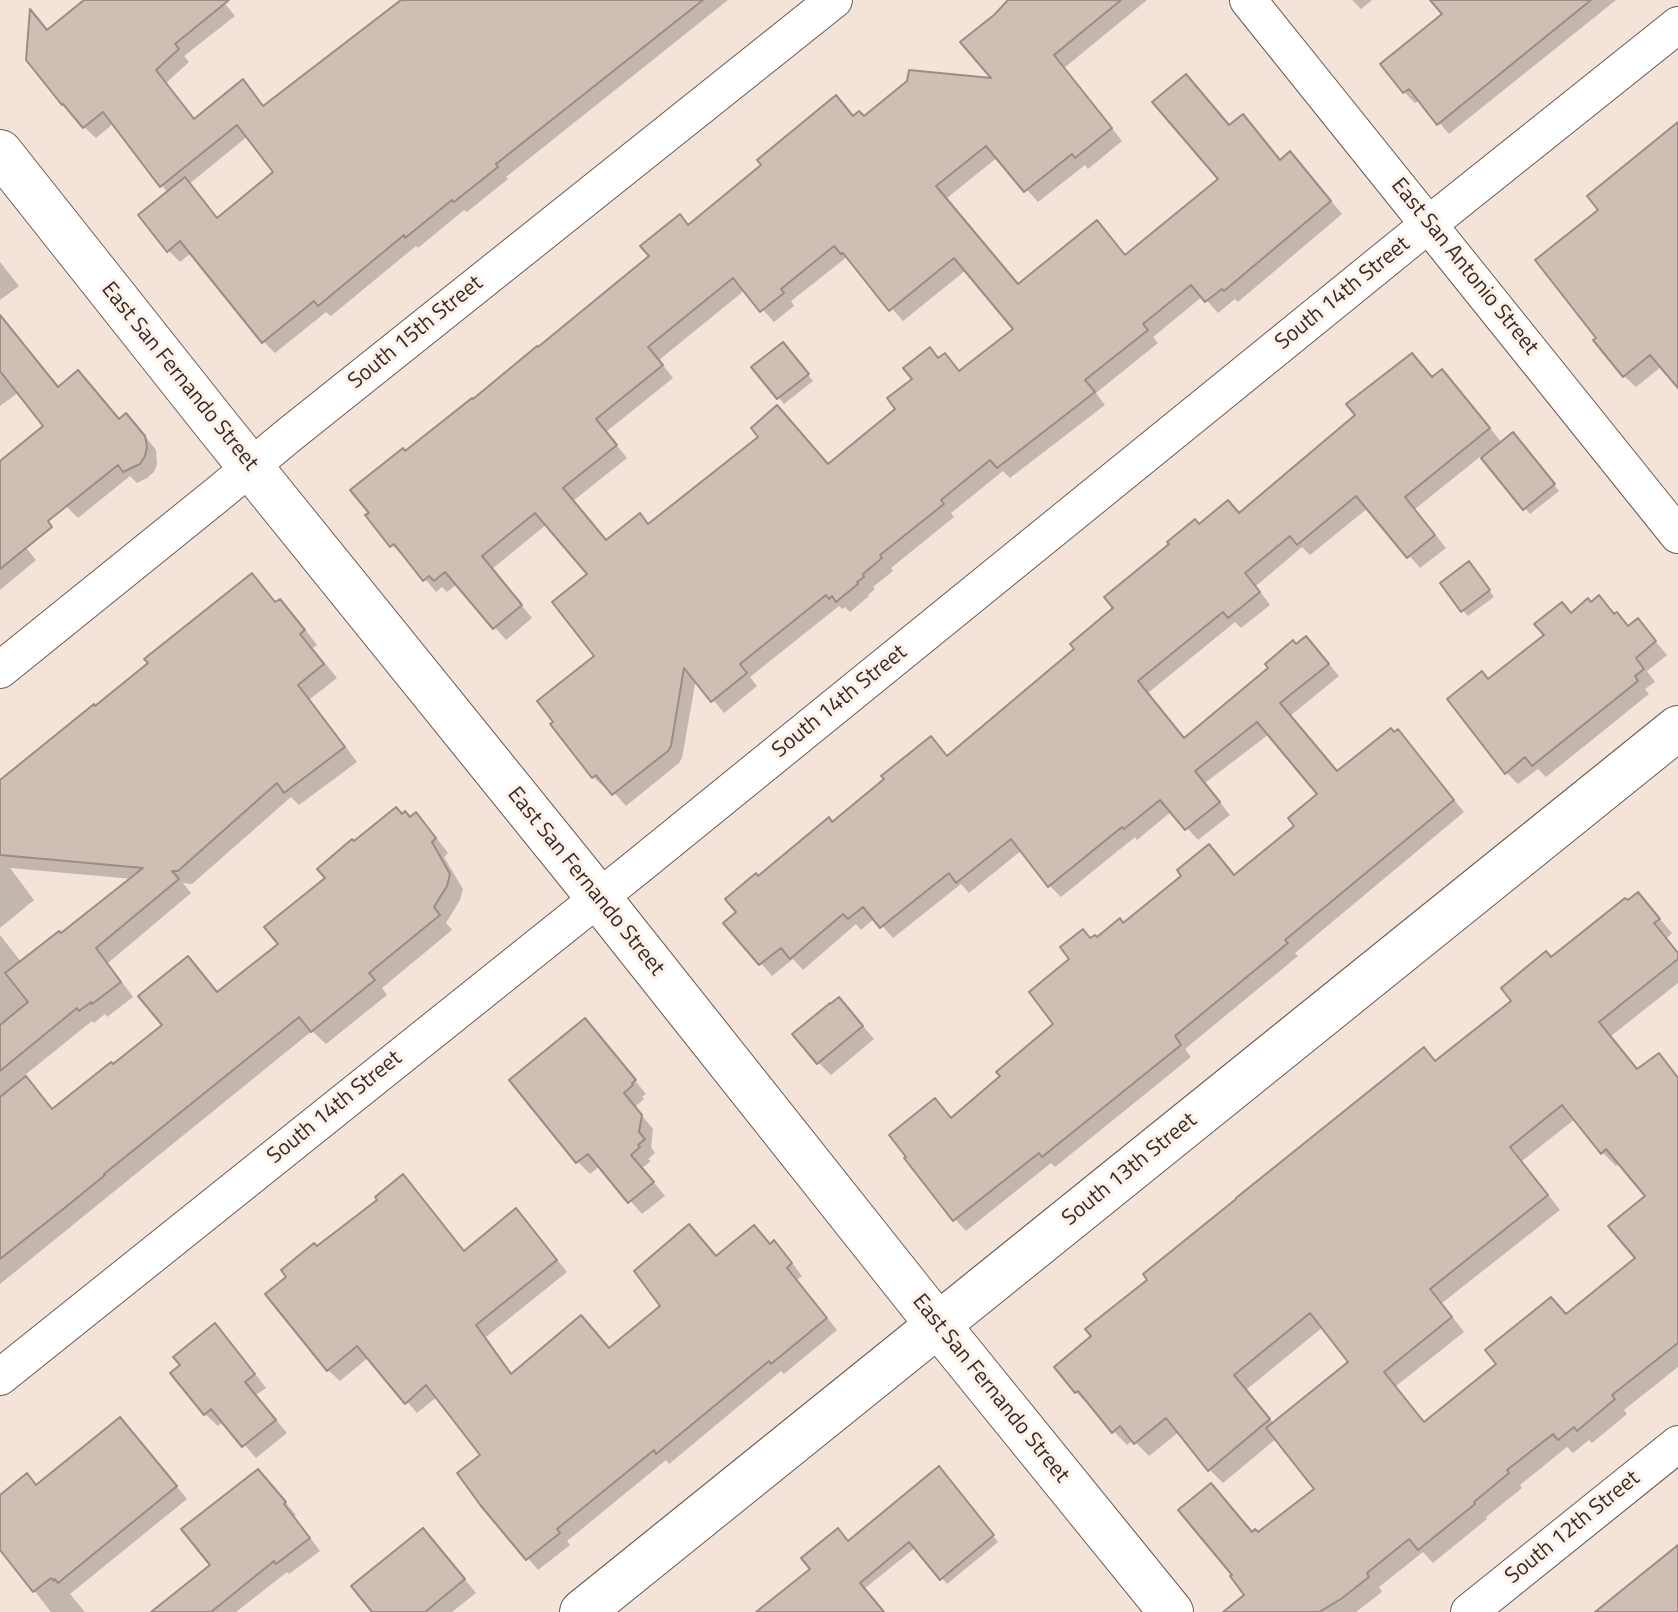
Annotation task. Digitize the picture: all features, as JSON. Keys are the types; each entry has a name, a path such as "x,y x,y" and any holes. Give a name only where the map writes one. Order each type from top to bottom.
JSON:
{"street":[{"name":"South 15th Street","path":"0,670 834,0"},
{"name":"East San Antonio Street","path":"1248,0 1678,535"},
{"name":"South 14th Street","path":"0,1377 1678,25"},
{"name":"East San Fernando Street","path":"0,152 1171,1612"},
{"name":"South 13th Street","path":"582,1612 1678,728"},
{"name":"South 12th Street","path":"1469,1612 1678,1444"}],"building":[{"path":"84,0 229,0 175,44 179,49 156,70 194,119 243,79 263,106 401,0 703,0 496,164 498,167 454,202 452,200 405,238 404,235 318,306 314,301 262,343 180,241 167,252 138,215 185,177 217,218 273,172 237,125 160,187 103,112 83,128 26,60 30,9 47,30"},
{"path":"1008,0 1121,0 1054,55 1112,128 1075,158 1072,154 1024,192 986,146 936,186 1018,284 1097,220 1125,255 1218,179 1152,102 1186,74 1229,125 1243,114 1280,160 1290,151 1331,201 1224,291 1222,289 1205,302 1191,285 1143,324 1148,330 1085,380 1095,392 997,468 990,460 941,500 944,504 880,555 882,558 863,574 858,584 836,602 832,596 829,599 826,595 740,664 747,673 711,702 684,668 671,746 612,795 596,775 592,778 550,724 553,722 537,701 594,656 552,602 587,574 535,513 482,556 522,605 493,629 445,572 434,581 429,576 423,581 394,544 390,547 350,490 538,347 649,256 640,246 680,214 688,225 761,165 757,160 836,95 853,116 859,111 864,116 907,81 909,70 991,78 960,42","holes":["834,246 889,311 954,258 1013,329 959,371 945,353 938,358 930,347 903,368 912,379 887,398 895,409 828,464 777,405 751,428 758,437 648,524 640,513 606,540 563,488 617,445 596,419 663,365 648,347 733,278 760,312 784,293 781,289"]},
{"path":"1430,0 1591,0 1437,125 1409,89 1403,93 1380,64 1442,14"},
{"path":"1678,122 1678,388 1650,355 1623,377 1535,260 1598,210 1587,196"},
{"path":"0,315 58,387 78,370 119,419 126,413 145,436 147,447 140,464 123,472 118,465 48,521 52,527 0,569 0,461 43,426 0,371"},
{"path":"783,342 809,374 777,399 751,367"},
{"path":"1412,353 1432,377 1442,369 1490,428 1405,497 1435,535 1407,558 1356,496 1297,545 1290,536 1245,573 1260,592 1228,618 1223,612 1138,681 1184,738 1268,668 1265,664 1293,640 1296,644 1306,636 1329,664 1280,703 1337,771 1391,728 1394,732 1398,729 1454,800 1175,1036 1181,1045 1042,1157 1039,1153 953,1221 889,1135 935,1098 951,1118 1000,1076 996,1072 1053,1024 1029,992 1069,959 1060,947 1083,929 1090,938 1097,937 1120,918 1123,923 1181,876 1177,870 1209,844 1234,875 1294,826 1288,818 1317,794 1257,722 1195,771 1220,802 1185,830 1160,800 1048,887 1011,839 956,883 949,873 880,928 863,907 848,919 843,914 790,959 781,948 759,965 723,923 736,912 725,899 829,817 832,822 884,779 881,776 931,736 947,756 1074,649 1070,644 1113,608 1104,597 1169,544 1167,542 1195,519 1199,524 1228,500 1239,513 1355,415 1346,404"},
{"path":"1513,432 1555,484 1523,510 1481,458"},
{"path":"1469,561 1490,590 1461,612 1440,583"},
{"path":"252,573 275,602 280,599 305,630 300,634 324,664 298,685 345,747 284,793 277,783 178,871 172,871 179,879 96,948 121,982 92,1004 79,1011 77,1008 0,1071 0,1025 28,1002 5,973 143,868 0,855 0,780 148,663 144,659"},
{"path":"1599,595 1628,626 1638,618 1656,641 1636,658 1644,669 1635,676 1638,681 1532,766 1525,757 1505,774 1447,699 1482,671 1488,679 1544,635 1534,624 1562,602 1571,613 1588,598 1591,602"},
{"path":"396,807 410,817 416,812 436,838 432,842 450,874 447,886 434,907 440,915 369,973 375,980 311,1032 299,1017 0,1259 0,1097 26,1076 52,1109 111,1062 113,1064 162,1025 138,996 188,956 217,992 278,944 264,927 325,878 317,869"},
{"path":"1638,892 1660,919 1654,923 1678,953 1678,959 1599,1022 1637,1069 1659,1053 1678,1078 1678,1343 1612,1395 1615,1399 1577,1431 1574,1427 1558,1440 1553,1434 1507,1470 1509,1473 1475,1504 1418,1550 1409,1539 1341,1599 1319,1612 1223,1612 1244,1595 1232,1575 1178,1510 1211,1483 1252,1532 1255,1529 1258,1532 1314,1489 1266,1428 1348,1362 1310,1313 1234,1375 1270,1419 1208,1471 1166,1418 1134,1444 1120,1426 1112,1433 1054,1367 1091,1336 1085,1329 1147,1280 1143,1274 1236,1198 1424,1047 1435,1061 1511,1001 1501,988 1546,951 1551,957 1625,898 1628,900","holes":["1562,1105 1601,1154 1606,1149 1645,1196 1608,1226 1635,1258 1566,1314 1551,1297 1485,1350 1496,1364 1424,1422 1384,1372 1452,1317 1430,1289 1548,1195 1510,1147"]},
{"path":"839,997 863,1026 817,1064 792,1034"},
{"path":"585,1018 636,1080 624,1093 642,1115 639,1132 645,1139 631,1155 654,1182 628,1203 588,1154 576,1163 509,1080"},
{"path":"403,1174 464,1251 516,1208 557,1260 476,1325 511,1374 581,1315 609,1348 660,1306 634,1271 689,1224 716,1256 754,1225 770,1244 774,1240 792,1263 787,1268 827,1318 771,1364 769,1361 656,1454 654,1450 557,1529 560,1533 526,1560 457,1473 480,1455 426,1385 405,1404 357,1346 327,1371 265,1294 286,1277 281,1270 377,1200 375,1197"},
{"path":"215,1323 255,1374 245,1382 276,1420 242,1447 211,1409 204,1415 170,1373 180,1365 173,1357"},
{"path":"120,1417 177,1486 58,1583 51,1578 33,1592 0,1550 0,1495 27,1473 36,1485"},
{"path":"939,1466 994,1535 940,1580 909,1542 860,1583 884,1612 756,1612 810,1569 801,1558 838,1528 848,1541"},
{"path":"258,1469 286,1502 284,1504 310,1538 276,1564 274,1561 211,1612 151,1612 210,1565 181,1529"},
{"path":"423,1528 465,1579 425,1612 372,1612 351,1586"},
{"path":"1678,1545 1678,1612 1595,1612 1637,1578"}]}
